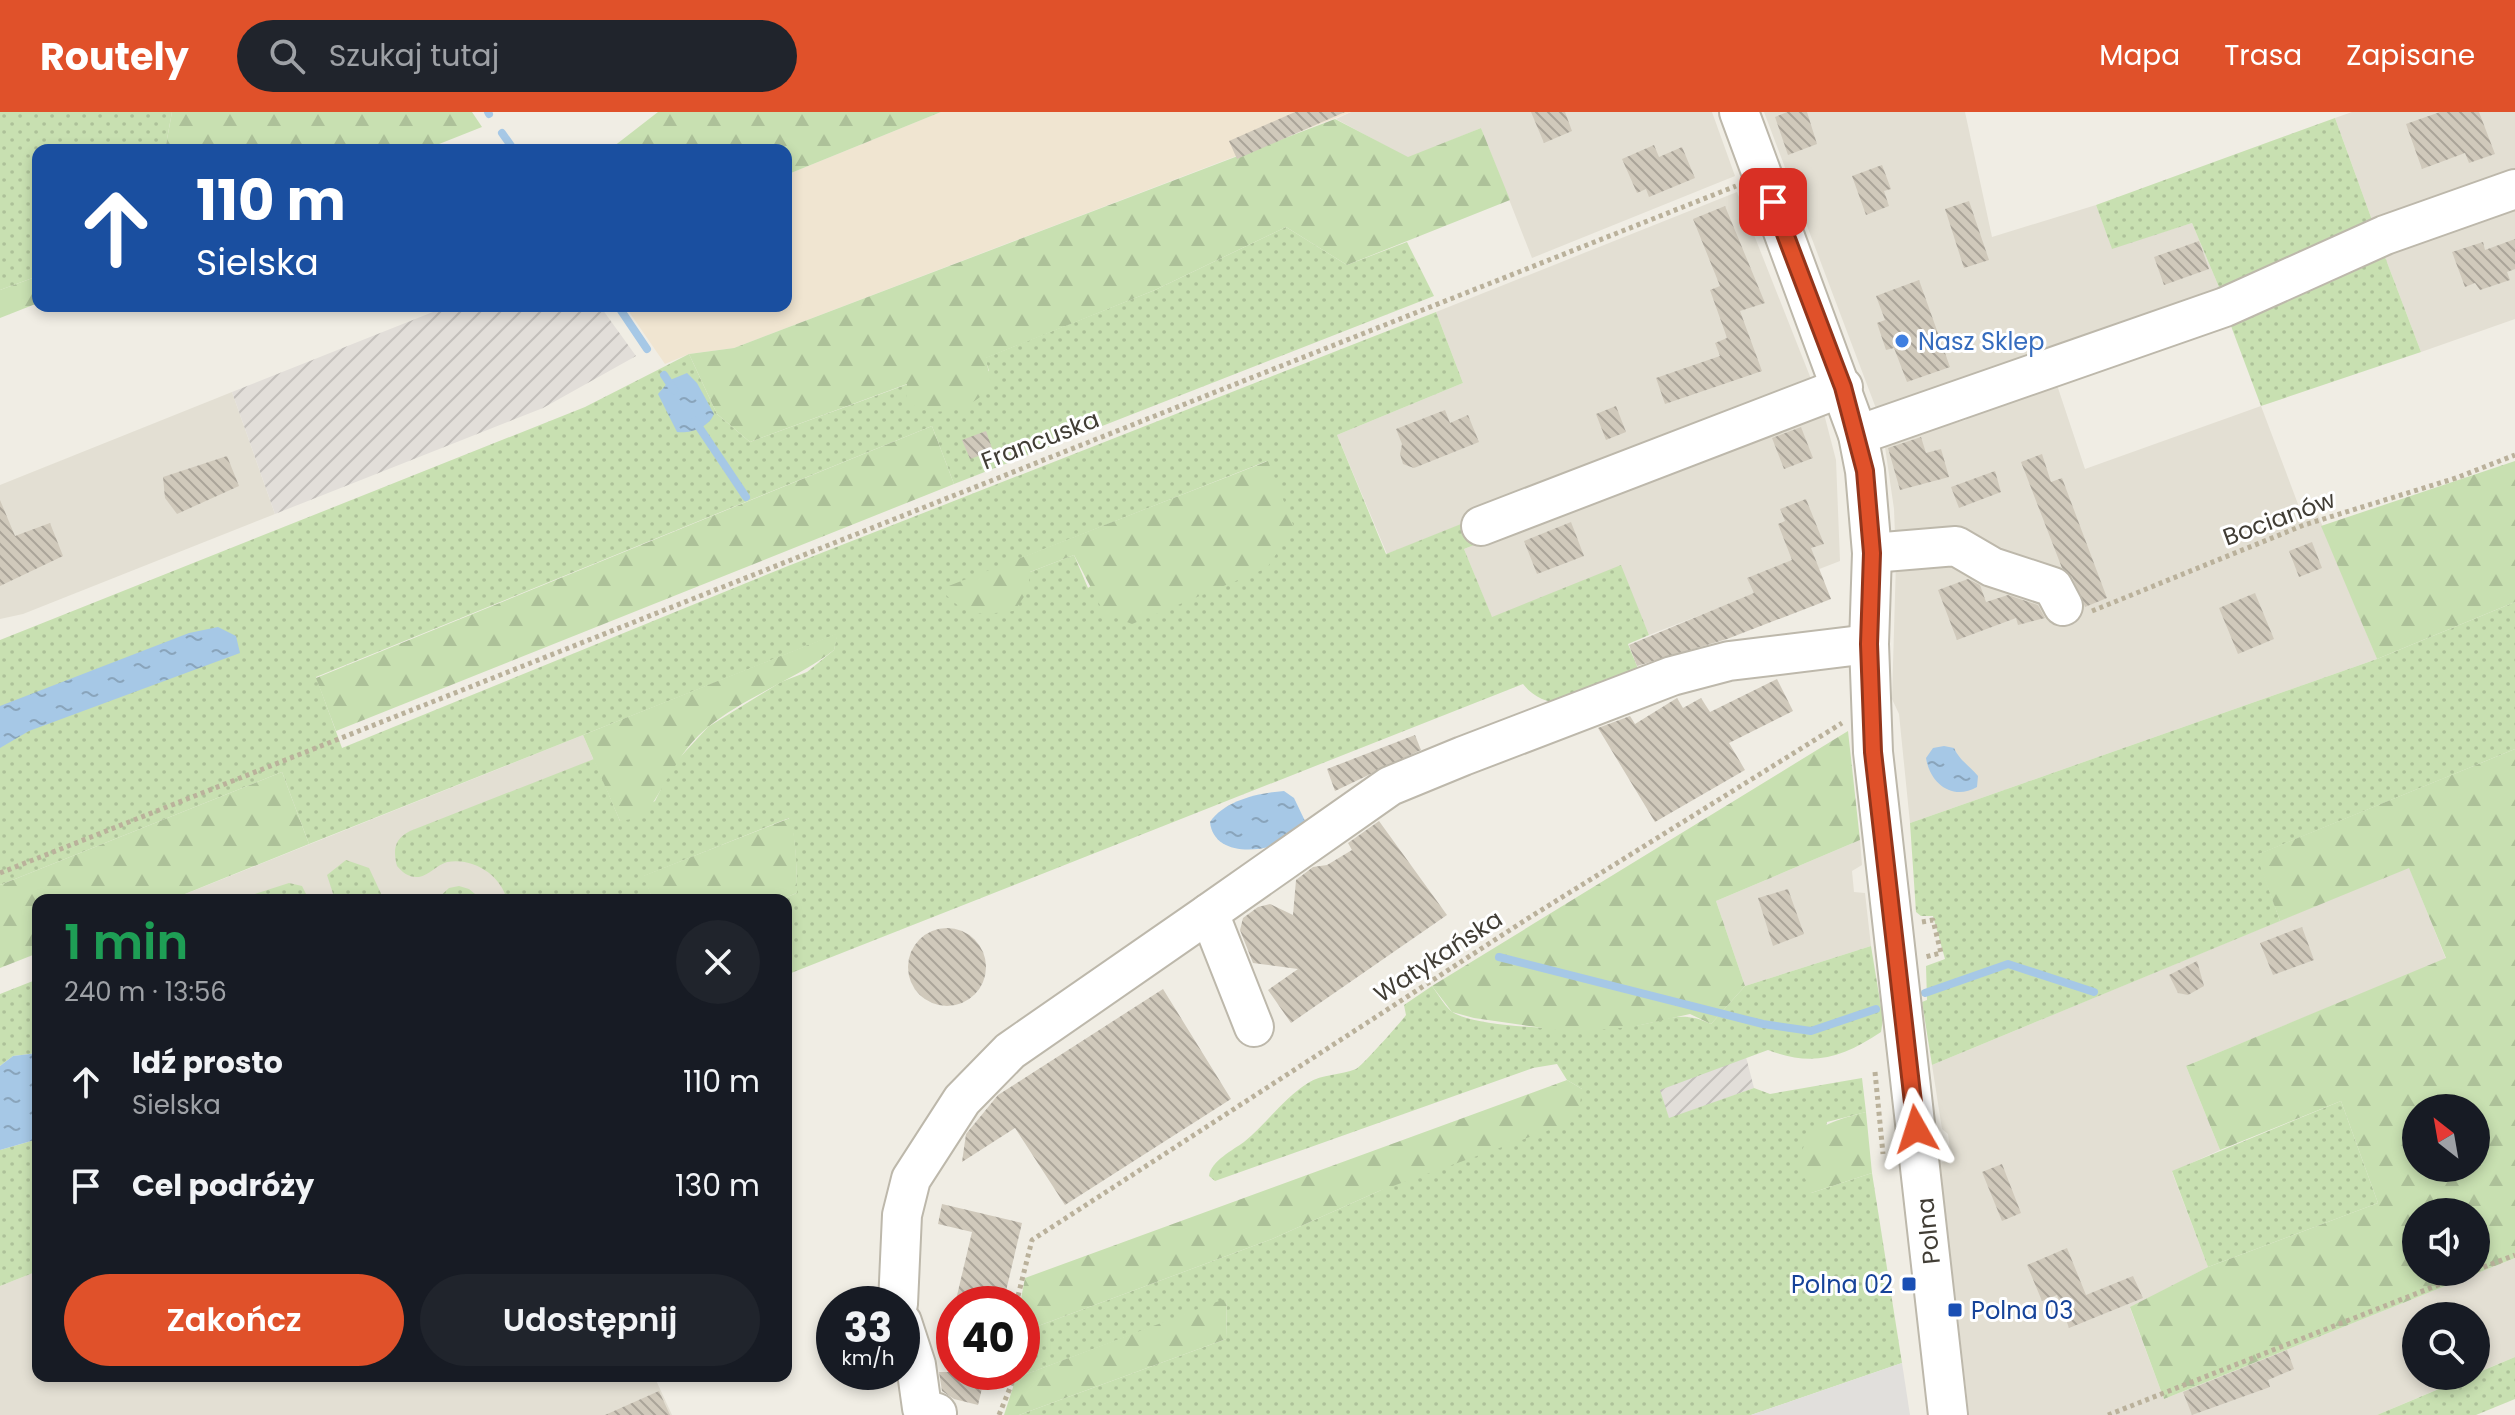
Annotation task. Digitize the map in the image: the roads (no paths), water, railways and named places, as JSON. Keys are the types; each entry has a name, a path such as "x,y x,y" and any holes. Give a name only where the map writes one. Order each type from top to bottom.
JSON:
{"street":[{"name":"Polna","path":"1739,112 1843,387 1858,435 1872,553 1870,714 1948,1415"},
{"path":"1858,435 2225,307 2385,235 2515,189"},
{"path":"1481,526 1843,387"},
{"path":"1872,553 1956,546 1992,567 2053,587 2063,606"},
{"path":"899,1286 902,1215 911,1179 962,1100 1010,1051 1390,786 1672,676 1729,661 1869,644"},
{"path":"1209,913 1254,1027"},
{"path":"919,1390 922,1408 937,1413"}],"water":[{"path":"687,373 697,383 714,414 699,429 677,432 658,394 670,380"},
{"path":"218,627 236,636 240,653 29,731 0,748 0,706 189,633"},
{"path":"1933,748 1954,748 1978,776 1977,787 1968,791 1951,791 1932,775 1926,758"},
{"path":"1284,791 1294,798 1305,821 1286,840 1272,846 1239,849 1225,845 1215,836 1210,822 1224,808 1254,796"},
{"path":"32,1054 32,1141 0,1150 0,1066 13,1056"}],"waterway":[{"path":"502,133 510,144"},
{"path":"622,312 647,349"},
{"path":"664,375 674,390"},
{"path":"695,421 746,497"},
{"path":"1499,957 1763,1024 1811,1031 1876,1009"},
{"path":"1925,993 2008,964 2094,992"}],"place":[{"name":"Nasz Sklep","path":"1902,341"},
{"name":"Polna 02","path":"1909,1284"},
{"name":"Polna 03","path":"1955,1310"}]}
